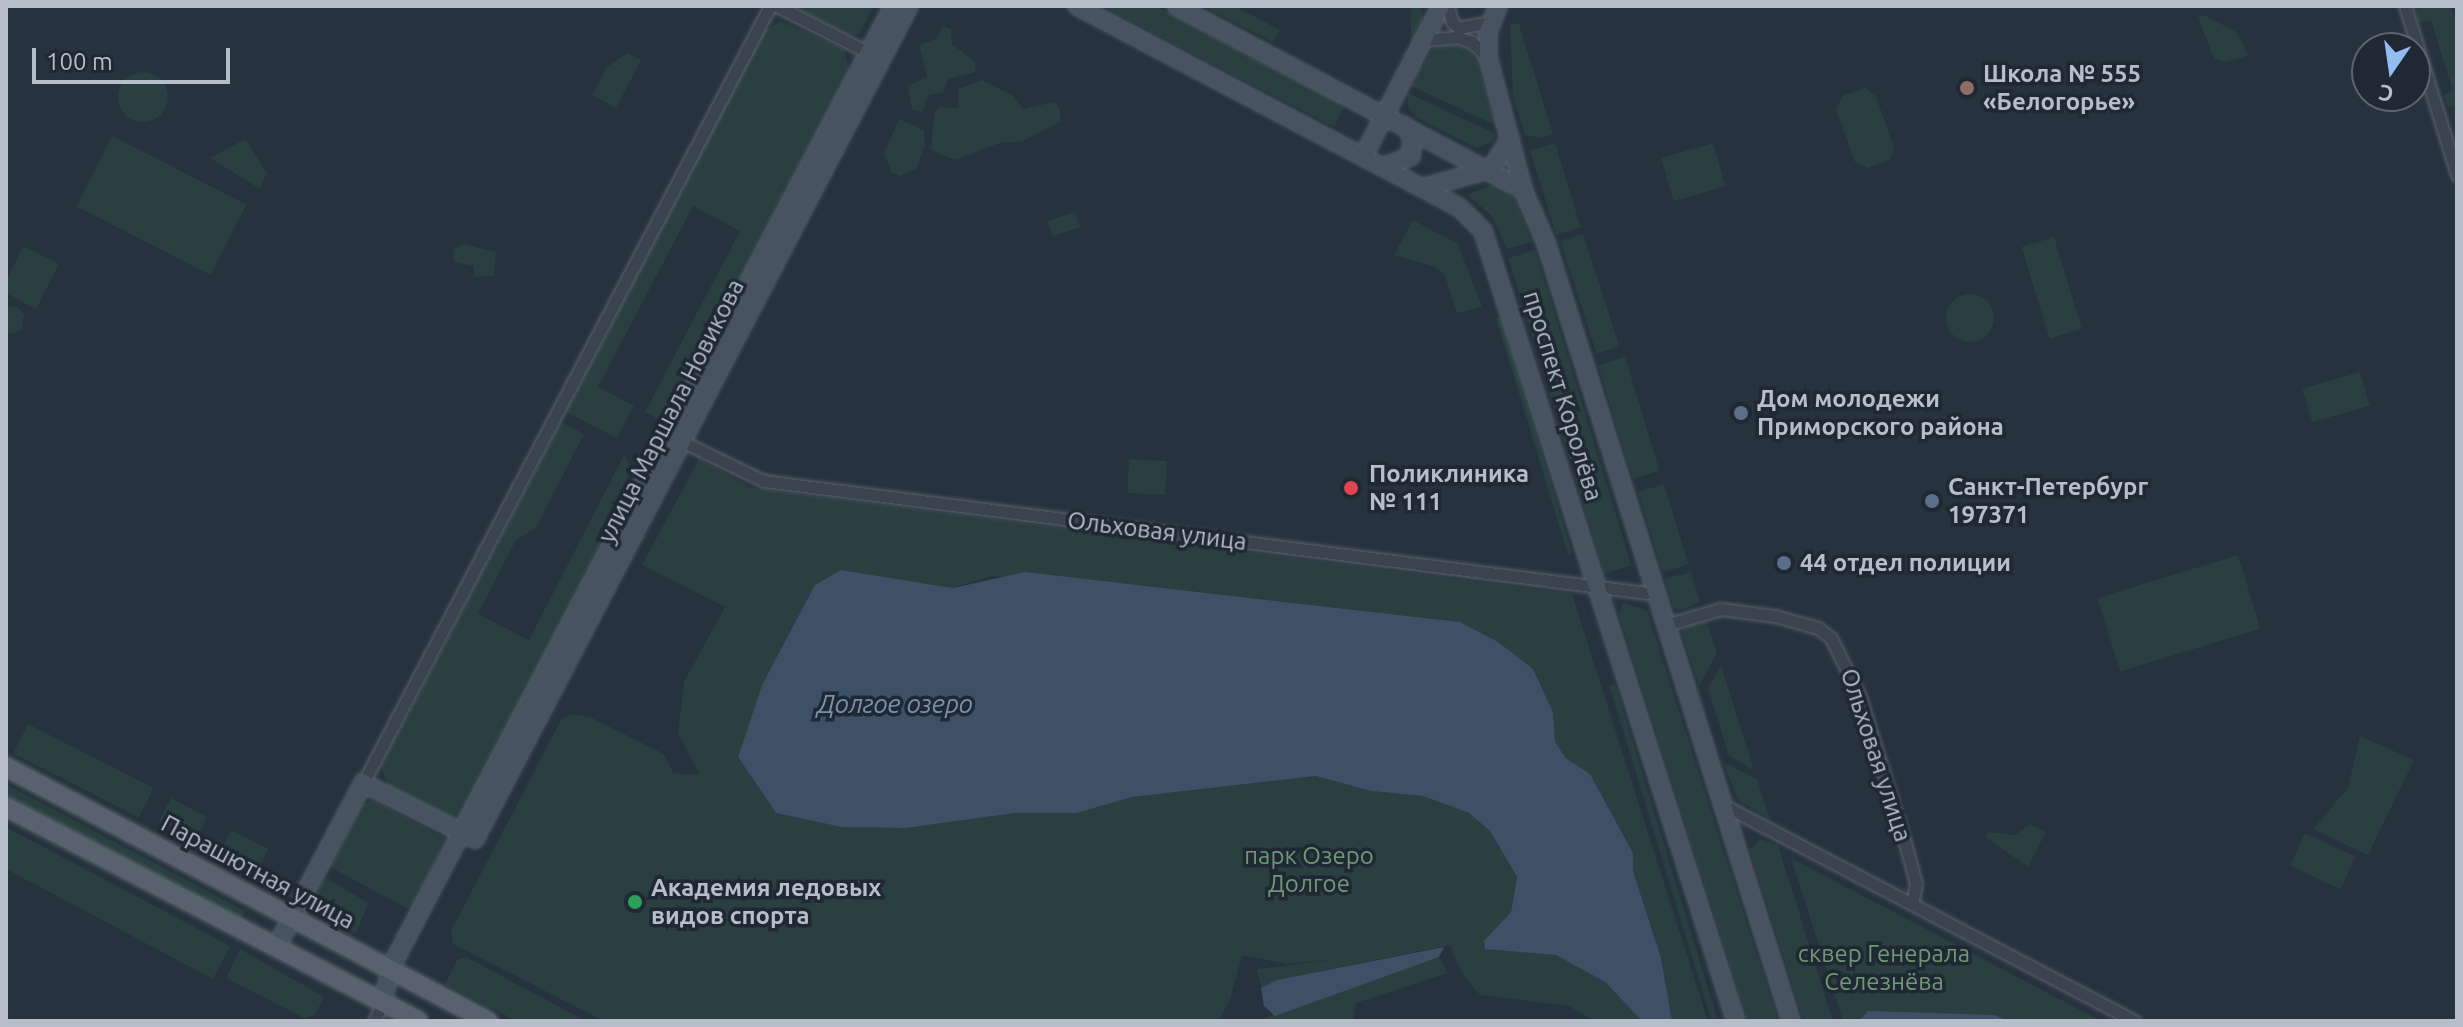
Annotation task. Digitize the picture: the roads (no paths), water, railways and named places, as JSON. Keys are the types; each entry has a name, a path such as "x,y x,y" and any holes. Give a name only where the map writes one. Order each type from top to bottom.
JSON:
{"main road":[{"name":"Парашютная улица","path":"6,767 488,1021"},
{"path":"6,807 418,1021"}],"street":[{"path":"276,948 770,6"},
{"path":"777,6 875,56"},
{"name":"улица Маршала Новикова","path":"875,56 893,6"},
{"name":"улица Маршала Новикова","path":"374,1021 383,1003 390,969 468,836 875,56 909,6"},
{"name":"проспект Королёва","path":"1077,6 1471,215 1483,231 1736,1021"},
{"path":"1176,6 1491,169 1523,190"},
{"path":"1363,157 1441,6"},
{"path":"1448,6 1452,22 1459,28 1491,22"},
{"path":"1488,58 1491,22 1498,6"},
{"path":"2405,6 2457,175"},
{"path":"1424,40 1456,37 1472,42 1488,58"},
{"name":"проспект Королёва","path":"1488,58 1523,190 1546,243 1791,1021"},
{"path":"1383,167 1411,156 1412,137 1404,125"},
{"path":"1422,188 1491,169 1510,136"},
{"name":"Ольховая улица","path":"676,438 764,481 1655,594"},
{"name":"Ольховая улица","path":"1665,625 1721,609 1775,616 1818,628 1831,638 1860,697 1911,862 1916,884 1912,904"},
{"path":"363,783 468,836"},
{"path":"1723,805 2135,1021"}],"water":[{"name":"Долгое озеро","path":"841,570 953,588 1025,572 1460,622 1498,642 1533,669 1553,712 1555,742 1566,758 1590,774 1633,853 1633,871 1661,958 1672,1021 1642,1021 1605,982 1556,955 1485,949 1484,941 1511,912 1517,877 1490,831 1469,813 1423,796 1371,791 1316,776 1132,797 1077,813 1015,813 906,828 841,827 776,813 738,757 762,685 815,585"},
{"path":"1444,947 1439,957 1275,1016 1264,1006 1261,988 1277,980"},
{"path":"1868,1011 1994,1015 2009,1021 1859,1021"}],"place":[{"name":"Школа № 555 «Белогорье»","path":"1967,88"},
{"name":"Дом молодежи Приморского района","path":"1741,413"},
{"name":"Поликлиника № 111","path":"1351,488"},
{"name":"Санкт-Петербург 197371","path":"1932,501"},
{"name":"44 отдел полиции","path":"1784,563"},
{"name":"Академия ледовых видов спорта","path":"635,902"}],"park label":[{"name":"парк Озеро Долгое","path":"1309,870"},
{"name":"сквер Генерала Селезнёва","path":"1884,968"}]}
